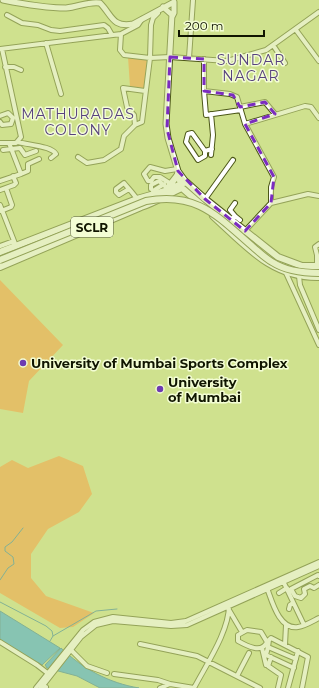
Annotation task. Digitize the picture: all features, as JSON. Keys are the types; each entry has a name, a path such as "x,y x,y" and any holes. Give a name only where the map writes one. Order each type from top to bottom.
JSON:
{"highway":[{"path":"178,172 166,189 190,195 233,218 245,231 278,257 302,266 318,267"},
{"path":"185,185 201,200 210,214"},
{"name":"SCLR","path":"0,252 15,243 48,233 135,201 152,191 185,185"},
{"name":"SCLR","path":"0,267 140,206 156,202 166,189"},
{"path":"152,191 156,202 175,200 195,206 210,214 271,266 286,273 299,276 319,277"},
{"path":"0,256 135,201 159,195 183,196 195,199 220,214 273,259 294,267 318,267"},
{"path":"0,260 146,201 171,198 182,199 205,208 271,262 293,271 319,273"},
{"path":"48,233 53,244"}],"main road":[{"path":"4,0 54,8 68,8 95,2 100,3 119,25 132,24 173,2"},
{"path":"173,2 167,129 178,172 185,185"},
{"path":"161,8 172,16"}],"street":[{"path":"189,58 193,0"},
{"path":"78,157 87,163 104,160 121,149 124,136 136,125 142,122 150,58 151,25 155,15 161,8"},
{"path":"121,34 120,50 124,55 150,58 170,57 227,61 266,50 296,30 319,12"},
{"path":"7,15 22,23 38,25 51,30 60,31 104,25 108,28 112,35"},
{"path":"18,142 21,137 1,49 121,34 138,25 143,19"},
{"path":"296,30 319,61"},
{"path":"46,43 61,94"},
{"path":"273,45 285,63"},
{"path":"204,59 206,115 265,102 275,114"},
{"path":"5,67 14,67 21,70"},
{"path":"136,125 134,115 127,107 123,88 145,91"},
{"path":"204,91 230,94 237,97 245,124 274,177 271,187 271,203"},
{"path":"245,124 275,114 308,106 319,118"},
{"path":"0,116 9,114 12,116 12,121"},
{"path":"210,114 211,155"},
{"path":"0,122 2,125 11,124 12,121 17,121"},
{"path":"192,133 205,151 204,156 198,160 186,142 188,134 192,133"},
{"path":"0,143 18,142 32,146 47,147 55,150 56,154 51,158"},
{"path":"9,143 20,174"},
{"path":"3,150 20,148 25,155 36,151"},
{"path":"205,151 212,149"},
{"path":"8,160 14,158"},
{"path":"0,181 28,171 28,164 39,159"},
{"path":"201,200 233,160"},
{"path":"166,189 160,177 154,177 151,181 148,181 144,174 150,167 165,171 178,172"},
{"path":"0,190 15,184 13,176"},
{"path":"152,191 151,185 159,181 166,189"},
{"path":"1,211 11,207 12,205 6,188"},
{"path":"129,189 135,201"},
{"path":"237,238 271,203 308,194 319,196"},
{"path":"235,204 230,210 233,218 240,220"},
{"path":"0,205 1,211 15,243 0,246"},
{"path":"318,267 315,247 319,244"},
{"path":"286,273 319,345"},
{"path":"299,276 300,285 319,330"},
{"path":"308,320 313,317"},
{"path":"267,589 319,562"},
{"path":"36,688 44,686 50,673 89,624 107,618 182,626 192,623 221,607 284,583 319,566"},
{"path":"302,574 305,581"},
{"path":"319,576 318,575 292,588 295,596 300,598 305,594 304,589 310,586 314,588 319,585"},
{"path":"284,583 287,588 289,605 304,625"},
{"path":"278,593 287,588"},
{"path":"267,589 281,619 286,625 297,628 319,618"},
{"path":"228,604 229,610 242,632"},
{"path":"114,674 158,680 194,688 224,630 229,610"},
{"path":"285,645 286,625"},
{"path":"247,630 261,632 268,642 262,648 250,648 238,641 237,637 242,632 247,630"},
{"path":"294,668 266,655 269,640 271,638 298,651 308,658 302,688"},
{"path":"0,642 50,673"},
{"path":"140,644 188,653 208,661 260,688"},
{"path":"268,647 296,659"},
{"path":"262,648 266,665"},
{"path":"69,650 87,666 107,673"},
{"path":"288,688 298,651"},
{"path":"237,676 249,653"},
{"path":"271,657 268,666 281,675 278,688"},
{"path":"161,687 171,684"}],"highlighted area":[{"path":"170,57 204,59 204,91 233,95 240,107 265,102 275,114 245,124 274,177 271,203 245,231 205,199 178,171 167,129"}],"shaded area":[{"path":"128,57 147,60 144,88 130,87"},
{"name":"University of Mumbai Sports Complex","path":"0,280 63,345 29,381 23,413 0,409"},
{"path":"59,456 83,466 92,494 79,512 48,529 31,554 31,578 46,596 94,613 73,627 60,628 0,593 0,467 12,460 28,468"}],"water":[{"path":"0,611 60,648 42,665 0,640"},
{"path":"61,648 87,669 117,683 139,688 100,688 77,676 47,668 45,665"}],"waterway":[{"path":"0,580 8,568 14,564 13,557 5,551 5,547 12,542 23,528"},
{"path":"0,602 46,626 52,631 53,636 50,641"},
{"path":"53,636 96,611 117,609"}],"place":[{"name":"University of Mumbai Sports Complex","path":"23,363"},
{"name":"University of Mumbai","path":"160,389"}],"district":[{"name":"SUNDAR NAGAR","path":"251,68"},
{"name":"MATHURADAS COLONY","path":"78,122"}]}
